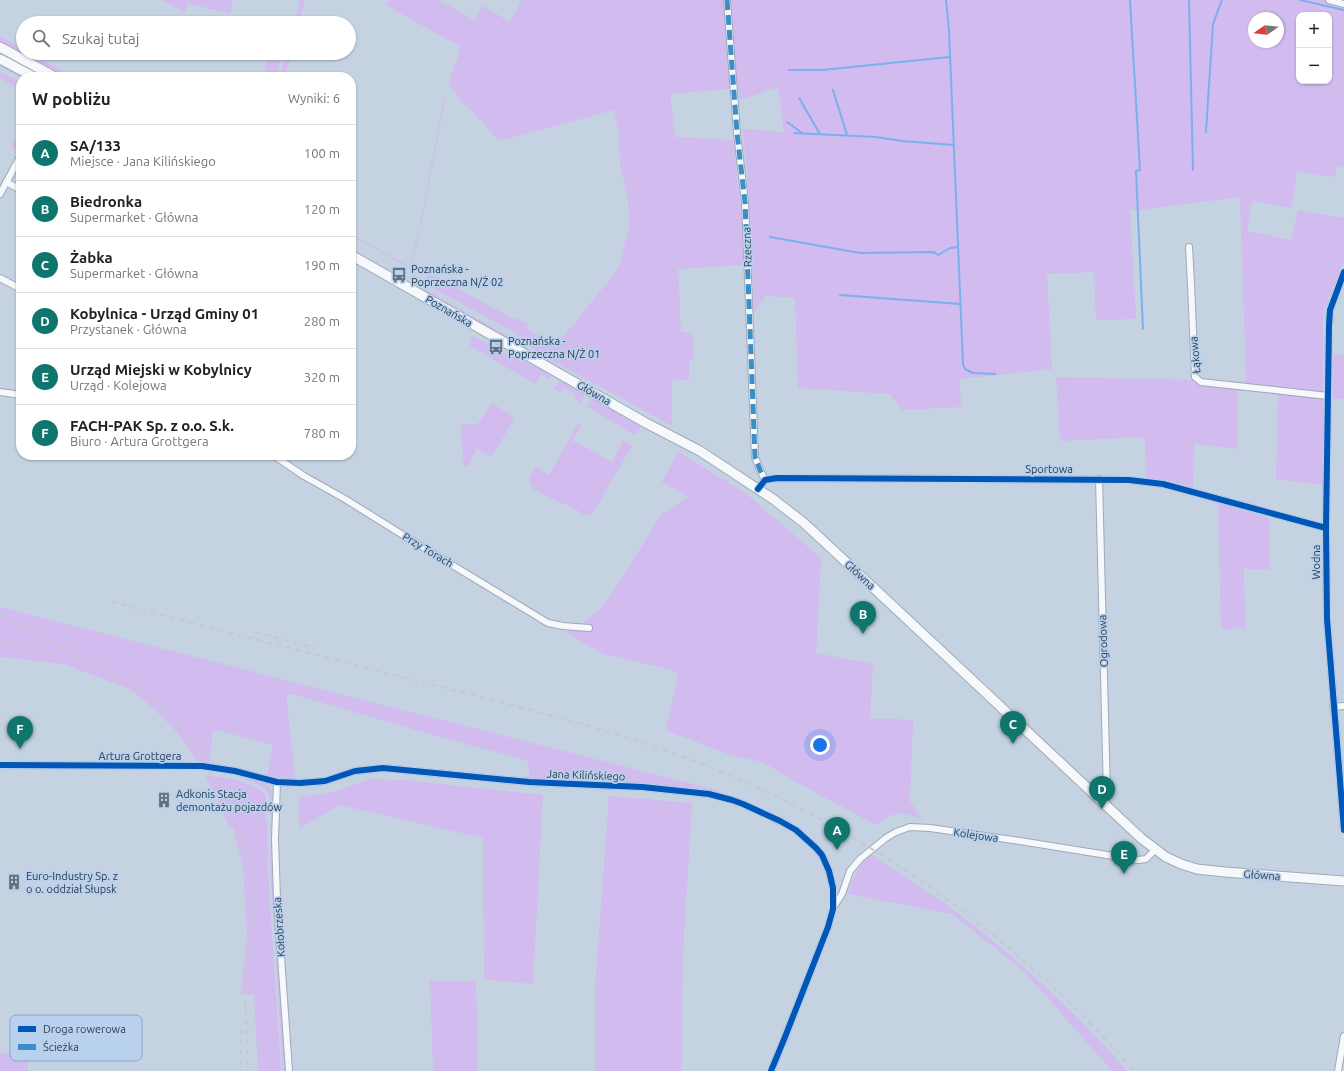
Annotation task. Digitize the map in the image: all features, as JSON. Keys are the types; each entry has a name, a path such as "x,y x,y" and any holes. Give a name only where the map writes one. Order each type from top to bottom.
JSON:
{"main road":[{"path":"0,47 16,56"},
{"path":"0,59 25,72"},
{"path":"24,60 46,72"},
{"name":"Poznańska","path":"356,258 546,367"},
{"name":"Główna","path":"546,367 646,423 700,451 758,489 804,524 1142,839 1166,857 1197,869 1344,881"}],"street":[{"name":"Rzeczna","path":"727,0 737,133 745,202 755,457 766,480"},
{"path":"1328,0 1344,4"},
{"path":"0,194 16,164"},
{"path":"6,182 16,187"},
{"name":"Łąkowa","path":"1189,247 1195,377 1201,382 1328,396"},
{"name":"Wodna","path":"1344,272 1330,310 1329,321 1326,528 1327,619 1344,830"},
{"path":"0,278 16,286"},
{"path":"1337,290 1344,291"},
{"path":"0,392 16,394"},
{"name":"Przy Torach","path":"280,460 304,476 345,498 406,537 548,622 563,626 589,628"},
{"name":"Sportowa","path":"766,480 777,478 1129,480 1163,484 1326,528"},
{"name":"Ogrodowa","path":"1099,479 1107,795 1103,802"},
{"path":"758,489 766,480"},
{"path":"1333,707 1344,706"},
{"name":"Artura Grottgera","path":"0,765 202,766 235,771 277,782"},
{"name":"Jana Kilińskiego","path":"277,782 314,782 364,769 383,768 529,782 642,788 721,797 742,804 780,821 796,830 810,841 822,855 829,871 833,888 832,909"},
{"name":"Kołobrzeska","path":"277,782 275,839 277,899 289,1071"},
{"name":"Kolejowa","path":"832,909 842,894 850,871 860,859 886,838 896,832 910,827 930,828 1138,860 1146,858 1156,850"},
{"path":"771,1071 828,927 832,909"},
{"path":"1338,1071 1344,1036"}],"shaded area":[{"path":"162,0 233,0 230,14 188,3 185,12"},
{"path":"300,0 305,0 301,16 296,16"},
{"path":"388,0 439,0 474,20 483,6 510,22 522,0 1344,0 1344,166 1337,167 1334,177 1297,171 1291,208 1252,201 1247,231 1291,240 1298,210 1344,218 1344,261 1323,312 1323,485 1276,479 1278,394 1237,390 1238,449 1194,444 1193,487 1167,480 1146,477 1145,437 1060,441 1056,377 1246,381 1240,197 1130,211 1136,319 1096,320 1094,272 1047,274 1052,369 959,379 962,407 902,410 890,394 798,388 795,298 766,296 754,311 749,198 743,129 784,132 778,88 740,100 738,88 670,94 675,137 733,140 745,265 678,269 681,332 692,333 694,359 689,360 689,379 672,381 672,426 535,351 517,334 428,285 425,281 426,277 429,275 439,278 513,319 516,317 528,324 526,328 556,346 615,273 620,264 630,224 627,194 620,165 619,133 614,110 499,141 467,105 463,105 462,101 459,103 461,99 451,88 449,83 461,47 386,5"},
{"path":"0,36 16,45 16,51 0,42"},
{"path":"32,60 43,60 64,72 53,72"},
{"path":"267,60 280,60 277,72 264,72"},
{"path":"284,60 290,60 286,72 281,72"},
{"path":"0,63 16,72 16,75 0,66"},
{"path":"0,71 16,80 16,87 0,78"},
{"path":"445,94 446,95 420,224"},
{"path":"16,138 16,150 11,147"},
{"path":"420,229 411,269 358,239 356,239 356,237 410,267"},
{"path":"425,290 513,339 522,347 425,293"},
{"path":"473,336 550,375 550,380 541,375 536,384 470,346 471,337"},
{"path":"1334,354 1344,355 1344,399 1333,399"},
{"path":"560,381 583,393 584,396 581,403 574,398 576,395 564,388 561,393 554,389"},
{"path":"593,399 638,424 640,427 637,433 633,434 587,406"},
{"path":"492,403 515,418 491,457 477,449 468,467 464,466 461,431 462,424 477,425"},
{"path":"578,424 581,425 573,441 612,462 623,440 632,446 592,514 585,515 565,503 562,504 533,489 529,478 536,467 549,475"},
{"path":"678,452 744,492 821,558 816,653 873,664 870,718 913,720 910,801 922,820 908,815 898,814 882,820 876,825 792,780 763,762 730,755 666,730 678,675 673,670 603,654 565,632 584,623 605,604 662,514 688,497 662,482"},
{"path":"1218,503 1269,518 1270,569 1244,569 1245,628 1221,629"},
{"path":"0,607 720,791 632,783 523,778 529,775 529,765 526,760 292,694 286,694 295,779 279,779 267,776 273,745 213,729 209,763 198,763 178,733 151,706 130,689 64,664 0,657"},
{"path":"205,775 237,780 260,789 266,797 265,820 267,822 268,874 281,1071 258,1071 254,995 241,994 247,934 243,866 233,826 229,827"},
{"path":"246,778 263,783 270,789 272,793 271,816 270,800 267,791 265,788 246,780"},
{"path":"370,779 405,780 543,795 533,984 484,979 483,838 340,805 299,828 299,796 319,795 337,791"},
{"path":"609,796 692,803 684,935 682,1071 595,1071 595,988"},
{"path":"270,841 285,1071 283,1071 270,868"},
{"path":"870,854 943,902 997,944 1074,1014 1127,1071 1112,1071 1025,972 952,914 848,894 859,867"},
{"path":"430,981 476,981 478,1071 433,1071"},
{"path":"0,1053 10,1053 10,1061 28,1061 28,1071 0,1071"}],"waterway":[{"path":"946,0 949,31 963,364 965,369 973,373 995,374"},
{"path":"1130,0 1140,170 1136,171 1143,329"},
{"path":"1189,0 1193,170"},
{"path":"1206,132 1213,24 1222,0"},
{"path":"1300,0 1344,10"},
{"path":"789,70 822,70 950,57"},
{"path":"833,90 847,135"},
{"path":"799,98 820,134"},
{"path":"787,122 802,133"},
{"path":"794,133 876,137 902,141 954,145"},
{"path":"770,237 860,253 934,252 938,255 950,248 958,247"},
{"path":"840,295 960,304"}],"railway":[{"path":"112,602 589,726 698,762 790,803 845,833 899,866 950,902 999,940 1047,981 1092,1025 1134,1071"},
{"path":"0,616 27,628"},
{"path":"22,626 126,682 151,698 180,726 198,751 207,767 239,831 246,852 250,872 253,927 245,996 248,1071"},
{"path":"255,632 316,648"},
{"path":"0,642 39,649 75,660"},
{"path":"241,1029 241,1071"}],"marked path":[{"path":"727,0 737,133 745,202 755,457 765,480"}],"cycle path":[{"path":"1344,272 1330,310 1326,528 1327,619 1344,830"},
{"path":"758,489 765,480 777,478 1129,480 1163,484 1326,528"},
{"path":"0,765 202,766 235,771 277,782 300,783 325,781 355,771 383,768 529,782 642,787 709,794 743,804 796,830 816,848 822,855 829,871 833,888 833,909 828,927 771,1071"}],"place":[{"name":"Poznańska - Poprzeczna N/Ż 02","path":"399,275"},
{"name":"Poznańska - Poprzeczna N/Ż 01","path":"496,347"},
{"name":"Biedronka","path":"863,634"},
{"name":"Żabka","path":"1013,744"},
{"name":"FACH-PAK Sp. z o.o. S.k.","path":"20,749"},
{"name":"Adkonis Stacja demontażu pojazdów","path":"164,800"},
{"name":"Kobylnica - Urząd Gminy 01","path":"1102,809"},
{"name":"SA/133","path":"837,850"},
{"name":"Urząd Miejski w Kobylnicy","path":"1124,874"},
{"name":"Euro-Industry Sp. z o o. oddział Słupsk","path":"14,882"}]}
